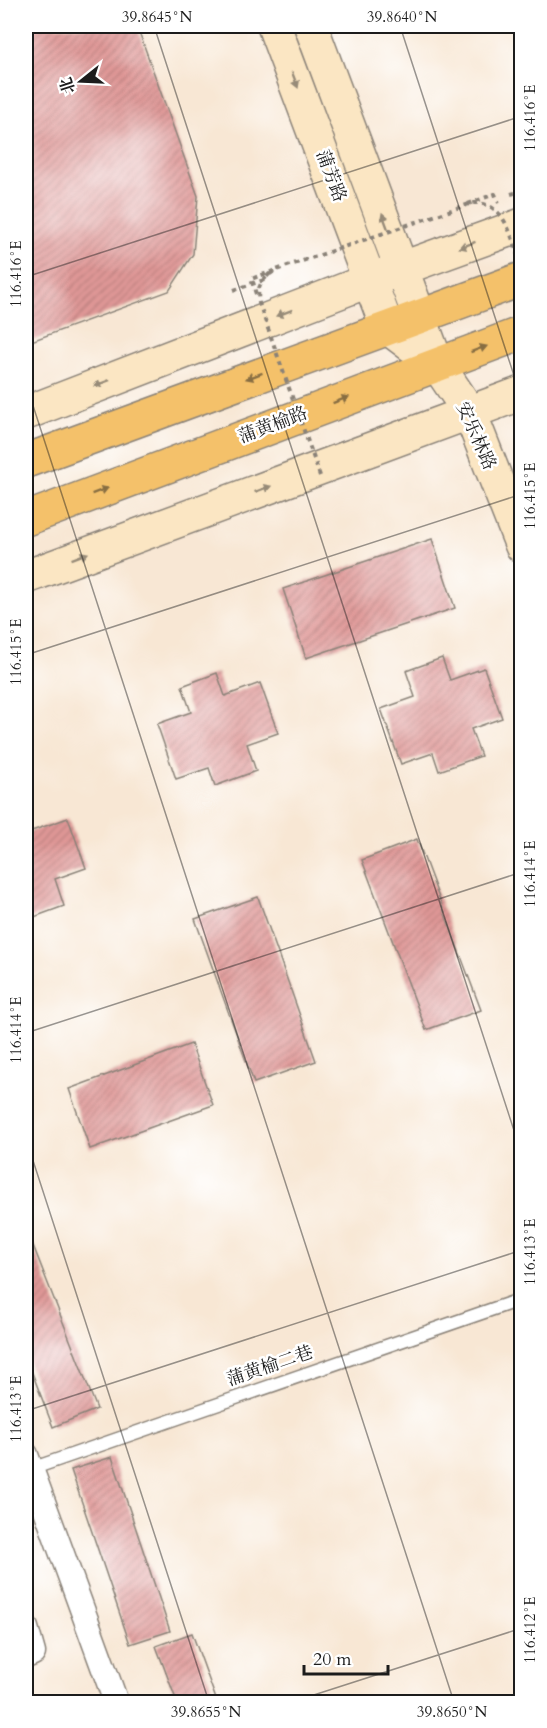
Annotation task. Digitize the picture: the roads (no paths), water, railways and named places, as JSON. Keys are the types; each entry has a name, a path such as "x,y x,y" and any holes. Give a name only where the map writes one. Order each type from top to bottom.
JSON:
{"main road":[{"path":"26,461 522,279"},
{"name":"蒲黄榆路","path":"26,519 522,333"}],"street":[{"name":"蒲芳路","path":"274,26 387,327"},
{"name":"蒲芳路","path":"311,26 437,364"},
{"path":"26,413 369,280 522,225"},
{"path":"387,327 437,364"},
{"name":"安乐林路","path":"437,364 470,413 522,546"},
{"path":"26,576 522,393"},
{"path":"30,1475 116,1702"},
{"path":"26,1628 33,1653 26,1656"}],"lane":[{"name":"蒲黄榆二巷","path":"30,1475 522,1299"}]}
